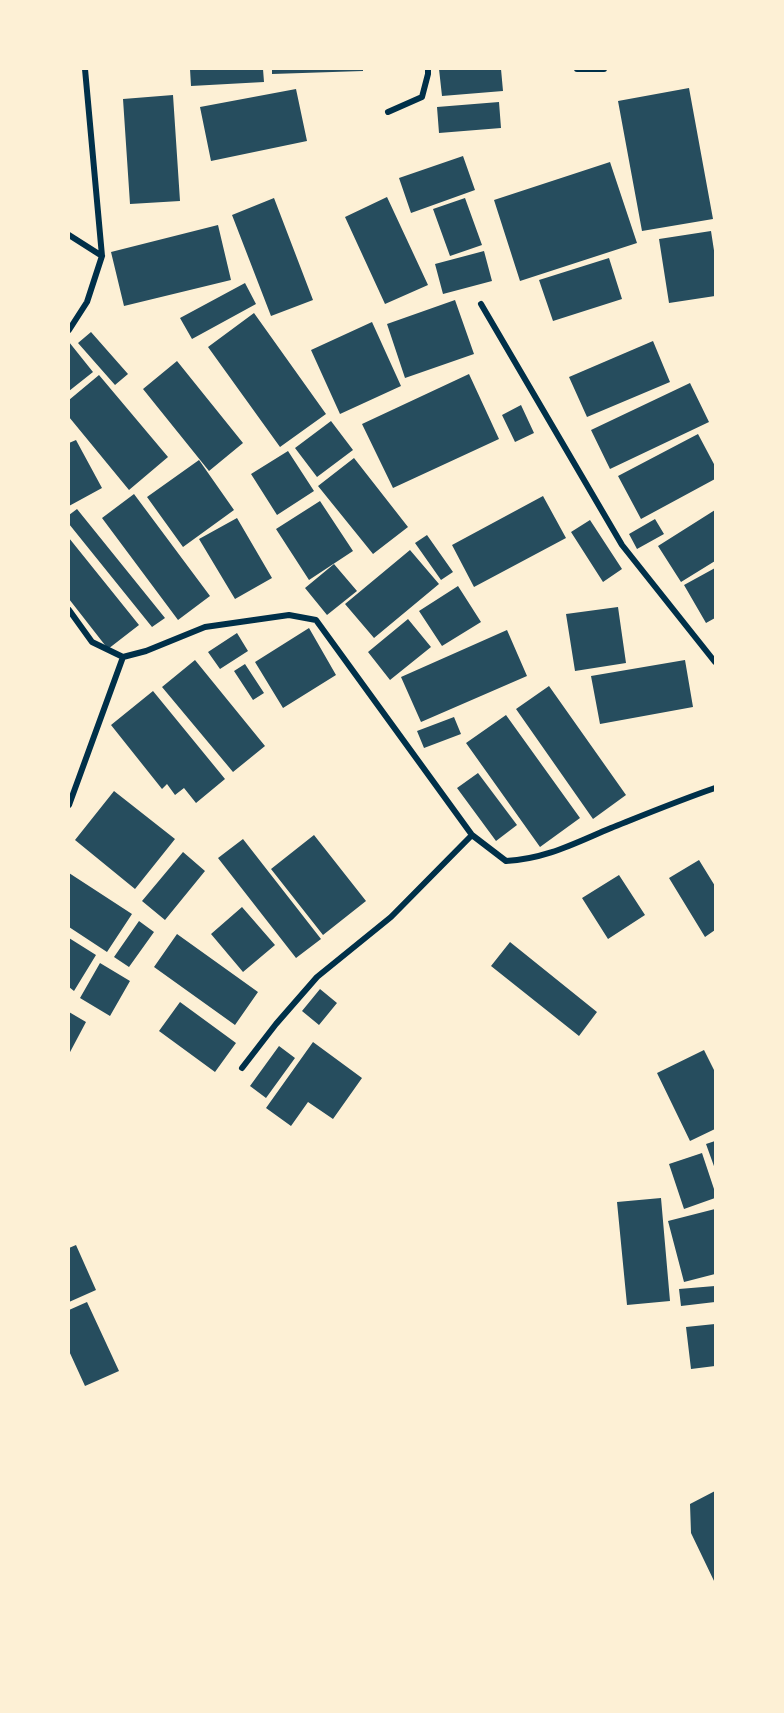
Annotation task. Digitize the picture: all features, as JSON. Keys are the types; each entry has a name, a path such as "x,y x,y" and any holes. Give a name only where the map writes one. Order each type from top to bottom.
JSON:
{"street":[{"path":"69,330 87,302 102,256 85,69"},
{"path":"388,112 422,97 428,69"},
{"path":"577,69 604,69"},
{"path":"69,235 102,256"},
{"path":"481,304 622,545 715,662"},
{"path":"69,610 92,642 123,657 146,651 206,627 289,615 316,620 472,835 506,861 529,860 554,852 672,803 715,788"},
{"path":"69,805 123,657"},
{"path":"242,1068 316,977 391,917 472,835"}],"building":[{"path":"190,69 263,69 264,82 191,86"},
{"path":"272,69 363,69 363,71 272,74"},
{"path":"439,69 501,69 503,91 442,96"},
{"path":"689,88 713,219 642,231 618,101"},
{"path":"296,89 307,141 211,161 200,107"},
{"path":"173,95 180,201 130,204 123,99"},
{"path":"499,102 501,128 439,133 437,107"},
{"path":"463,156 475,190 411,213 399,178"},
{"path":"610,162 637,243 520,281 494,200"},
{"path":"387,197 428,285 385,304 345,217"},
{"path":"274,198 313,300 271,316 232,215"},
{"path":"465,198 482,245 450,256 433,209"},
{"path":"218,225 231,280 124,306 111,252"},
{"path":"711,231 715,257 715,296 669,303 659,239"},
{"path":"484,251 492,281 443,294 435,264"},
{"path":"609,258 622,299 553,321 539,280"},
{"path":"245,283 256,304 192,339 180,318"},
{"path":"455,300 474,354 405,378 387,324"},
{"path":"254,313 326,414 280,447 208,347"},
{"path":"372,322 401,386 340,414 311,350"},
{"path":"91,332 128,374 115,385 78,343"},
{"path":"653,341 670,382 587,417 569,377"},
{"path":"69,342 93,372 69,391"},
{"path":"177,361 243,443 209,471 143,389"},
{"path":"469,374 499,439 393,488 362,424"},
{"path":"99,375 168,457 129,490 69,417 69,400"},
{"path":"690,383 709,422 610,469 591,430"},
{"path":"521,405 534,433 515,442 502,415"},
{"path":"331,421 353,450 317,477 295,448"},
{"path":"698,434 715,466 715,479 641,519 618,476"},
{"path":"76,440 102,488 69,506 69,443"},
{"path":"288,451 314,491 277,515 251,474"},
{"path":"354,458 408,527 373,554 318,486"},
{"path":"199,460 234,510 183,547 147,497"},
{"path":"134,494 210,596 178,620 102,518"},
{"path":"543,496 566,538 474,587 452,545"},
{"path":"320,501 353,551 309,580 276,529"},
{"path":"77,509 165,618 152,627 69,524 69,515"},
{"path":"715,510 715,561 681,582 658,546"},
{"path":"237,518 272,578 235,599 199,539"},
{"path":"655,519 664,534 637,549 629,534"},
{"path":"590,520 622,569 603,582 571,532"},
{"path":"427,535 453,572 441,580 415,543"},
{"path":"69,538 139,625 108,649 69,599"},
{"path":"410,550 439,584 374,638 345,604"},
{"path":"334,564 357,591 327,615 305,588"},
{"path":"715,568 715,618 706,623 684,585"},
{"path":"458,586 481,622 442,646 419,611"},
{"path":"618,607 626,663 575,671 566,614"},
{"path":"408,619 431,647 390,680 368,652"},
{"path":"309,628 336,675 283,708 255,662"},
{"path":"507,630 527,676 421,722 401,677"},
{"path":"237,633 248,651 220,669 208,652"},
{"path":"195,660 265,746 233,772 162,687"},
{"path":"685,660 693,707 600,724 591,676"},
{"path":"245,664 264,693 253,700 234,671"},
{"path":"549,686 626,795 593,819 516,709"},
{"path":"153,691 225,779 196,803 184,788 175,795 167,784 162,789 111,725"},
{"path":"506,715 580,818 540,847 466,743"},
{"path":"454,717 461,734 424,748 417,731"},
{"path":"478,773 517,825 496,841 457,788"},
{"path":"114,791 175,839 135,889 75,840"},
{"path":"314,835 366,901 323,935 271,869"},
{"path":"243,839 321,939 296,958 218,858"},
{"path":"183,852 205,871 165,920 142,901"},
{"path":"699,860 715,886 715,930 705,937 669,878"},
{"path":"69,873 132,914 107,952 69,927"},
{"path":"619,875 645,915 608,939 582,898"},
{"path":"242,907 275,945 243,972 211,934"},
{"path":"139,921 154,932 129,967 114,957"},
{"path":"177,934 258,992 235,1025 154,967"},
{"path":"69,938 96,955 74,991 69,987"},
{"path":"510,942 597,1012 579,1036 491,966"},
{"path":"100,963 130,981 110,1016 80,998"},
{"path":"320,989 337,1003 319,1025 302,1011"},
{"path":"180,1002 236,1043 215,1072 159,1031"},
{"path":"69,1012 86,1022 69,1054"},
{"path":"313,1042 362,1078 333,1119 308,1102 291,1126 266,1108"},
{"path":"279,1046 295,1058 266,1098 250,1086"},
{"path":"704,1050 715,1072 715,1129 690,1141 657,1073"},
{"path":"715,1141 715,1169 706,1144"},
{"path":"702,1153 715,1198 684,1209 669,1164"},
{"path":"661,1198 670,1301 627,1305 617,1202"},
{"path":"715,1209 715,1274 684,1282 668,1221"},
{"path":"76,1245 96,1290 69,1302 69,1248"},
{"path":"715,1286 715,1302 681,1306 679,1289"},
{"path":"87,1302 119,1371 85,1386 69,1351 69,1310"},
{"path":"715,1324 715,1366 691,1369 686,1327"},
{"path":"715,1491 715,1583 691,1533 690,1504"}]}
